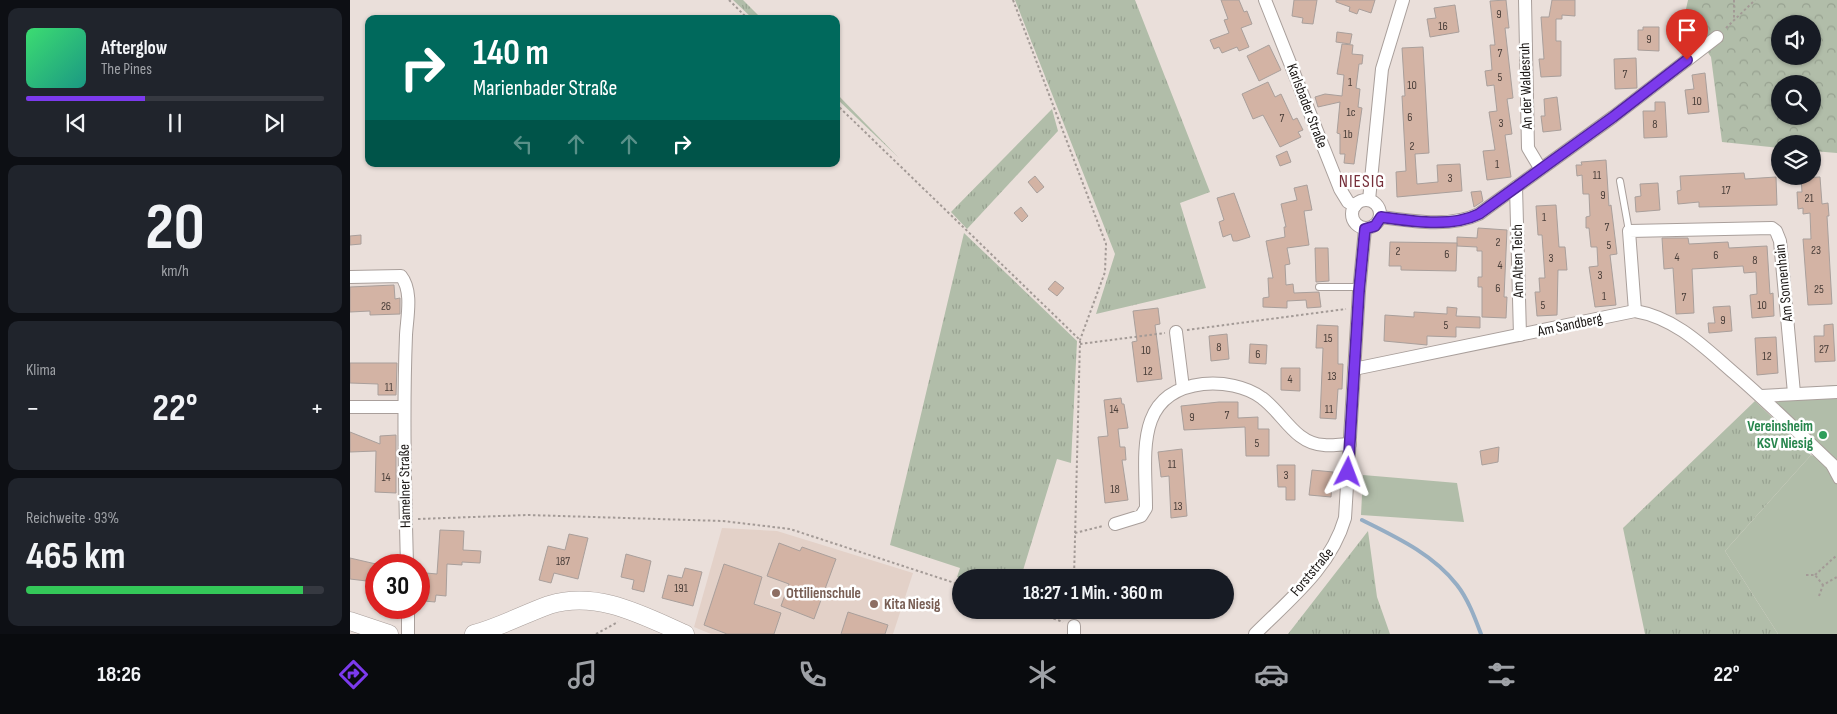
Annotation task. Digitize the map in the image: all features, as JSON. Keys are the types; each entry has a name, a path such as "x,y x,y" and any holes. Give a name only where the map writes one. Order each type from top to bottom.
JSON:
{"main road":[{"path":"479,633 551,605 574,600 601,602 631,610 685,634"},
{"path":"350,621 389,634"}],"street":[{"name":"Karlsbader Straße","path":"1265,0 1340,190 1348,202 1355,206"},
{"path":"1369,200 1382,69 1403,0"},
{"name":"An der Waldesruh","path":"1525,0 1528,148 1540,168"},
{"path":"1381,217 1410,221 1465,219 1479,214 1613,117 1717,37"},
{"name":"Am Alten Teich","path":"1516,187 1520,335"},
{"path":"1369,200 1378,206 1381,217 1375,226 1365,229 1354,222 1352,214 1359,202 1369,200"},
{"name":"Am Sonnenhain","path":"1629,231 1765,228 1776,231 1780,241 1794,393"},
{"name":"Forststraße","path":"1255,634 1314,574 1337,543 1347,505 1358,307 1365,229"},
{"path":"1629,231 1635,311"},
{"name":"Hamelner Straße","path":"350,276 401,276 406,282 408,294 403,407 407,554"},
{"name":"Am Sandberg","path":"1354,370 1635,311 1652,314 1682,330 1761,396 1837,469"},
{"path":"1176,332 1184,388"},
{"path":"1115,524 1141,516 1146,508 1145,450 1149,422 1154,410 1164,400 1184,388 1210,384 1244,388 1261,397 1277,411 1295,433 1311,442 1322,446 1350,444"},
{"path":"1761,396 1837,392"},
{"path":"350,407 403,407"},
{"path":"408,619 408,634"}],"lane":[{"path":"1620,181 1629,231"},
{"path":"1320,287 1360,287"},
{"path":"1825,458 1837,480"}],"path":[{"path":"729,0 744,15"},
{"path":"1012,0 1106,244 1105,272 1080,342 1074,569"},
{"path":"1734,0 1734,20"},
{"path":"1717,37 1755,0"},
{"path":"840,108 1080,342"},
{"path":"1080,342 1176,332 1358,307"},
{"path":"406,519 528,515 724,521 790,528 952,582"},
{"path":"1074,533 1115,524"},
{"path":"1806,575 1815,575 1837,556"},
{"path":"1815,575 1823,585"},
{"path":"1819,596 1823,585 1837,577"},
{"path":"596,634 627,617 631,610"},
{"path":"1050,619 1074,630"}],"shaded area":[{"name":"Ottilienschule","path":"722,528 777,531 913,573 893,634 711,634 694,627"}],"green space":[{"path":"733,0 743,0 758,15 749,15"},
{"path":"1015,0 1135,0 1210,192 1180,203 1206,288 1096,314 1115,254"},
{"path":"1688,0 1837,0 1837,153 1821,152 1821,135 1771,135 1771,147 1722,142 1711,57 1684,18"},
{"path":"840,97 899,158 840,102"},
{"path":"1052,109 1058,131 967,229 951,212"},
{"path":"964,233 1077,341 1071,463 1057,459 1023,569 960,569 890,545"},
{"name":"Vereinsheim KSV Niesig","path":"1837,385 1837,461 1779,410 1770,390"},
{"path":"1755,401 1811,455 1725,551 1778,634 1645,634 1623,528"},
{"path":"1811,455 1827,461 1837,472 1837,634 1778,634 1725,551"},
{"path":"1363,475 1457,483 1464,522 1361,515"},
{"path":"1368,531 1377,597 1390,634 1288,634"}],"building":[{"path":"1221,0 1239,0 1244,12 1247,11 1252,24 1241,28 1249,47 1239,51 1237,47 1222,53 1219,47 1214,49 1210,40 1229,33 1224,20 1228,19"},
{"path":"1294,0 1317,0 1313,24 1302,23 1303,18 1292,16"},
{"path":"1336,0 1375,0 1371,13 1359,9 1357,14 1349,11 1350,7 1336,2"},
{"path":"1506,0 1509,28 1505,28 1513,98 1507,99 1512,134 1505,135 1511,177 1487,180 1483,151 1495,150 1489,112 1497,111 1494,85 1487,86 1485,71 1492,70 1490,45 1495,45 1490,1"},
{"path":"1552,0 1575,0 1575,16 1562,15 1562,19 1556,19 1556,41 1561,41 1561,76 1541,77 1539,59 1544,59 1541,17 1549,17"},
{"path":"1455,5 1459,32 1430,37 1427,19 1436,18 1434,8"},
{"path":"1643,27 1659,27 1659,51 1638,50 1638,30 1643,30"},
{"path":"1337,32 1352,34 1350,44 1336,42"},
{"path":"1342,44 1353,45 1352,54 1363,55 1362,64 1359,64 1356,88 1360,89 1358,107 1362,108 1354,164 1344,163 1345,154 1340,154 1340,134 1337,133 1340,102 1318,107 1315,97 1325,94 1342,96 1344,75 1337,74"},
{"path":"1269,45 1281,70 1259,81 1247,56"},
{"path":"1423,47 1429,153 1415,154 1417,184 1438,182 1437,165 1460,164 1462,191 1397,197 1396,172 1406,171 1402,96 1405,96 1402,48"},
{"path":"1636,58 1637,88 1615,89 1614,59"},
{"path":"1705,73 1709,112 1688,114 1685,90 1694,89 1692,75"},
{"path":"1268,82 1275,97 1281,94 1293,120 1297,118 1303,130 1298,132 1301,137 1280,147 1263,115 1253,119 1242,94"},
{"path":"1557,97 1561,130 1543,132 1541,116 1545,116 1544,99"},
{"path":"1655,102 1665,102 1667,137 1644,138 1643,111 1655,111"},
{"path":"1287,151 1291,162 1280,166 1276,156"},
{"path":"1606,160 1609,206 1611,205 1617,254 1610,255 1616,305 1595,307 1589,267 1598,266 1597,247 1591,247 1589,228 1586,228 1586,217 1590,216 1589,194 1583,194 1582,175 1577,176 1576,165 1582,165 1581,162"},
{"path":"1744,173 1745,179 1771,177 1771,185 1776,185 1777,205 1699,207 1699,202 1678,204 1677,191 1681,190 1680,176"},
{"path":"1035,176 1044,187 1037,193 1028,182"},
{"path":"1658,183 1660,210 1636,212 1635,197 1641,196 1640,184"},
{"path":"1307,185 1312,210 1304,211 1309,245 1287,248 1290,264 1285,265 1286,285 1293,284 1294,293 1319,292 1321,307 1307,308 1306,300 1287,301 1287,308 1263,307 1263,298 1269,297 1268,278 1273,278 1266,241 1285,237 1284,227 1286,227 1281,204 1297,200 1294,188"},
{"path":"1802,185 1821,185 1822,204 1828,203 1829,216 1827,216 1832,304 1808,305 1803,239 1811,239 1810,213 1803,214 1803,208 1798,209 1797,192 1802,192"},
{"path":"1481,191 1483,201 1474,207 1471,192"},
{"path":"1234,193 1250,237 1237,241 1233,241 1231,234 1223,237 1219,222 1224,220 1217,198"},
{"path":"1556,205 1559,247 1565,247 1567,270 1558,270 1557,315 1537,316 1535,292 1540,292 1539,278 1545,278 1542,235 1538,235 1536,206"},
{"path":"1021,207 1028,216 1022,222 1014,213"},
{"path":"1478,228 1507,230 1504,297 1507,297 1506,318 1482,317 1482,287 1478,287 1478,277 1482,277 1482,251 1477,251 1477,247 1457,246 1457,237 1477,238"},
{"path":"361,235 361,244 350,245 350,236"},
{"path":"1662,238 1688,238 1689,244 1728,242 1729,248 1767,246 1770,294 1773,293 1774,316 1752,318 1750,295 1757,294 1756,272 1744,273 1743,266 1692,269 1694,313 1676,314 1673,268 1664,269"},
{"path":"1390,242 1457,243 1456,271 1401,270 1401,266 1389,266"},
{"path":"1315,248 1328,248 1329,281 1316,282"},
{"path":"1055,281 1064,288 1057,296 1048,289"},
{"path":"394,285 395,299 400,298 400,314 370,315 370,311 350,312 350,287"},
{"path":"1730,306 1732,331 1709,333 1708,323 1715,323 1713,307"},
{"path":"1447,307 1457,308 1456,316 1480,317 1480,328 1456,327 1456,337 1427,336 1427,345 1384,341 1385,315 1414,317 1414,312 1447,314"},
{"path":"1158,308 1160,324 1155,325 1162,379 1137,382 1132,342 1137,341 1133,311"},
{"path":"1833,324 1835,361 1815,362 1814,336 1824,336 1824,325"},
{"path":"1317,325 1338,326 1338,364 1343,364 1342,389 1338,389 1336,419 1320,418 1323,348 1316,348"},
{"path":"1227,334 1229,359 1211,361 1209,336"},
{"path":"1776,337 1778,373 1757,375 1755,338"},
{"path":"1250,344 1267,345 1266,364 1249,363"},
{"path":"350,363 397,363 396,395 378,395 378,384 350,383"},
{"path":"1281,368 1300,368 1300,391 1281,390"},
{"path":"1121,398 1122,404 1124,404 1128,428 1118,429 1120,447 1125,447 1126,460 1122,460 1128,500 1105,503 1098,437 1108,436 1104,400"},
{"path":"1238,402 1238,418 1258,417 1258,429 1269,429 1269,456 1246,456 1245,427 1184,430 1181,406"},
{"path":"350,432 380,444 380,436 396,435 396,493 375,492 376,451 350,452"},
{"path":"1499,447 1498,462 1482,465 1480,451"},
{"path":"1182,449 1187,516 1171,518 1169,476 1161,477 1158,452"},
{"path":"1277,465 1295,465 1295,500 1286,500 1286,487 1278,487"},
{"path":"1312,470 1333,472 1331,497 1309,495"},
{"path":"440,530 464,531 463,550 481,551 480,563 462,562 462,565 447,564 446,596 436,595 435,602 430,602 430,573 437,574"},
{"path":"569,534 588,538 578,579 554,573 551,583 539,580 548,546 565,550"},
{"path":"779,543 800,551 802,547 836,559 814,619 781,606 789,584 767,576"},
{"path":"626,554 651,561 644,592 632,589 634,580 621,577"},
{"path":"350,558 365,561 365,581 350,579"},
{"path":"724,564 762,577 754,604 781,613 774,634 727,634 704,625"},
{"path":"685,568 702,572 693,606 662,598 668,575 682,578"},
{"path":"848,612 888,625 885,634 841,634"}],"waterway":[{"path":"1362,520 1413,547 1437,564 1465,596 1481,634"}],"place":[{"name":"Vereinsheim KSV Niesig","path":"1823,435"},
{"name":"Ottilienschule","path":"776,593"},
{"name":"Kita Niesig","path":"874,604"}],"district":[{"name":"NIESIG","path":"1362,181"}],"route":[{"path":"1348,472 1359,291 1365,229 1375,226 1381,217 1410,221 1436,221 1458,220 1479,214 1613,117 1687,60"}]}
